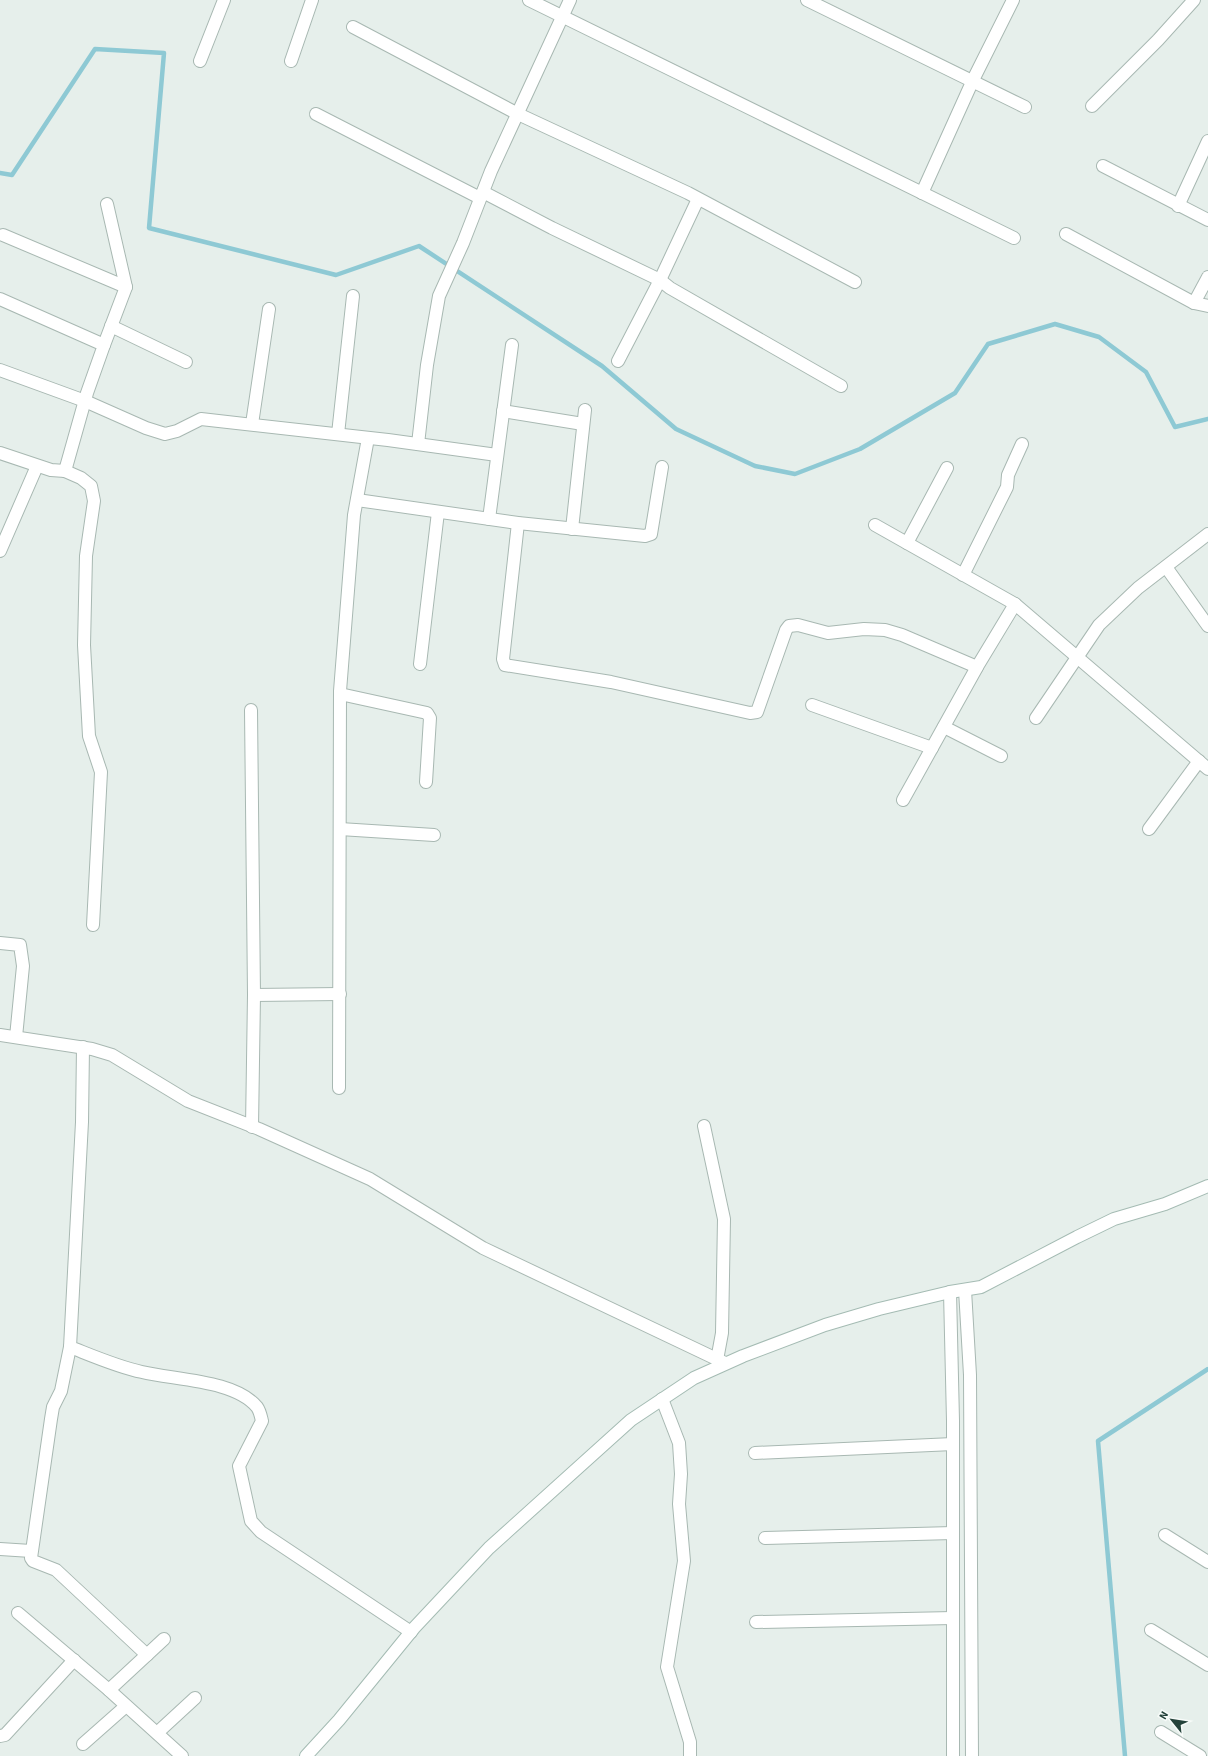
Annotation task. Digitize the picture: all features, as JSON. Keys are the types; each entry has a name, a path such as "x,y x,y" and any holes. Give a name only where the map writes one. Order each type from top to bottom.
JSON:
{"street":[{"path":"200,61 224,0"},
{"path":"291,61 312,0"},
{"path":"529,0 1014,238"},
{"path":"418,444 427,365 439,296 463,243 481,195 570,0"},
{"path":"808,0 973,80 1025,107"},
{"path":"922,193 973,80 1012,0"},
{"path":"1092,106 1158,40 1194,0"},
{"path":"353,27 518,114 698,199 855,282"},
{"path":"316,114 481,195 660,280 670,288 842,386"},
{"path":"1178,206 1208,141"},
{"path":"1103,166 1178,206 1208,220"},
{"path":"618,361 660,280 698,199"},
{"path":"64,472 85,401 126,287 106,204"},
{"path":"1066,234 1194,303 1208,306"},
{"path":"3,235 126,287"},
{"path":"1194,303 1208,277"},
{"path":"338,434 353,296"},
{"path":"0,299 104,345"},
{"path":"252,424 269,309"},
{"path":"111,326 186,362"},
{"path":"489,519 512,345"},
{"path":"0,370 85,401 146,428 165,434 176,431 201,419 418,444 497,456"},
{"path":"572,529 585,410"},
{"path":"503,411 583,424"},
{"path":"339,1088 340,694 357,500 368,438"},
{"path":"963,575 1007,487 1008,474 1022,444"},
{"path":"0,453 37,466 64,472 81,478 91,486 94,501 86,556 84,646 89,736 101,772 94,925"},
{"path":"0,551 37,466"},
{"path":"357,500 518,523 645,536 651,534 662,467"},
{"path":"908,543 947,468"},
{"path":"420,664 438,512"},
{"path":"518,523 503,659 505,665 611,682 750,713 757,712 786,630 789,626 798,625 828,632 864,629 885,630 902,635 977,667"},
{"path":"876,525 1015,604 1203,765 1149,829"},
{"path":"1036,718 1099,625 1138,588 1208,534"},
{"path":"1166,567 1208,626"},
{"path":"903,800 977,667 1015,604"},
{"path":"340,694 427,713 430,718 426,782"},
{"path":"812,705 932,748"},
{"path":"251,710 254,994 252,1127"},
{"path":"944,727 1001,756"},
{"path":"340,829 434,835"},
{"path":"0,943 20,945 23,966 16,1037"},
{"path":"254,994 340,994"},
{"path":"0,1035 83,1047 112,1055 188,1101 252,1127 370,1179 482,1248 721,1362"},
{"path":"83,1047 82,1122 70,1347 61,1391 51,1419 31,1551 32,1561 56,1570 147,1655"},
{"path":"704,1126 724,1218 721,1362"},
{"path":"306,1756 411,1632 489,1548 631,1420 694,1378 721,1362 826,1325 879,1309 950,1292 981,1287 1076,1237 1114,1220 1165,1204 1208,1186"},
{"path":"965,1290 970,1375 972,1756"},
{"path":"950,1292 953,1444 953,1756"},
{"path":"70,1347 141,1372 210,1385 236,1392 246,1397 258,1408 262,1422 239,1466 250,1521 261,1532 411,1632"},
{"path":"662,1399 679,1443 681,1474 679,1504 684,1561 667,1667 690,1742 690,1756"},
{"path":"755,1453 953,1444"},
{"path":"765,1538 953,1533"},
{"path":"1165,1535 1208,1562"},
{"path":"0,1550 31,1551"},
{"path":"18,1612 109,1690 182,1756"},
{"path":"756,1622 953,1618"},
{"path":"1151,1630 1208,1665"},
{"path":"109,1690 164,1639"},
{"path":"0,1736 5,1735 74,1660"},
{"path":"157,1733 195,1698"},
{"path":"83,1744 126,1706"},
{"path":"1161,1732 1200,1756"}],"waterway":[{"path":"0,173 12,175 95,49 164,53 149,228 336,275 419,246 602,366 676,429 755,466 795,474 860,449 955,393 988,344 1055,324 1099,337 1146,372 1175,427 1208,419"},
{"path":"1125,1756 1098,1441 1208,1369"}]}
